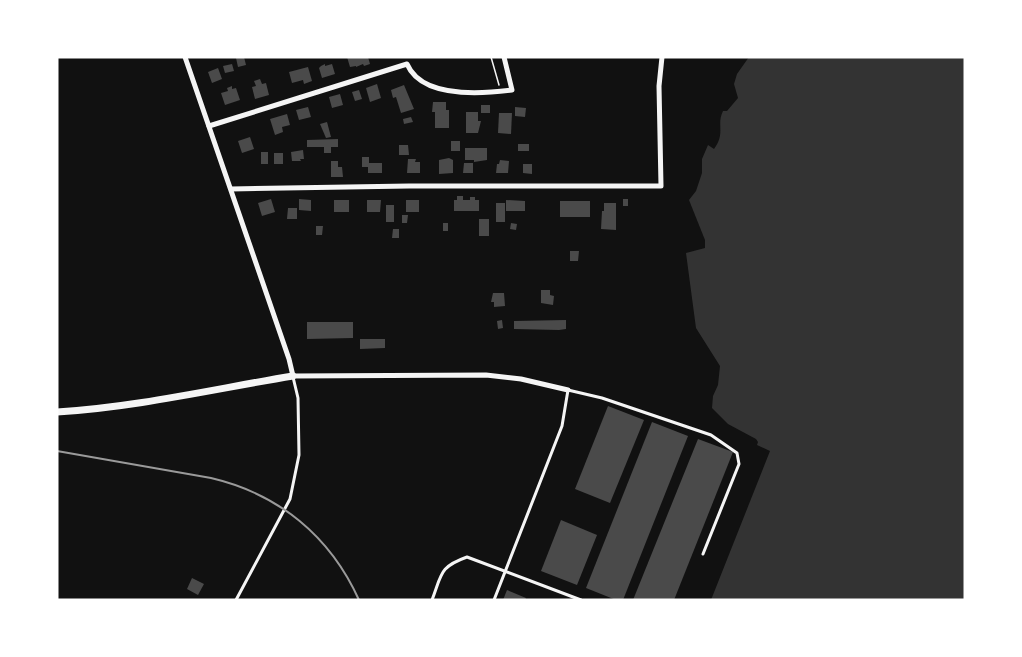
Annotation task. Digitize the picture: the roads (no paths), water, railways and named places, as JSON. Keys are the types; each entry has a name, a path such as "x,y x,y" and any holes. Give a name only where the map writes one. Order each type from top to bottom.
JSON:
{"street":[{"path":"185,57 293,376"},
{"path":"209,126 406,60 416,76 454,93 484,94 512,90 504,57"},
{"path":"231,189 661,186 659,86 662,57"},
{"path":"57,412 129,405 293,376 486,375 521,379 568,390"}],"lane":[{"path":"236,600 290,499 299,455 298,398 293,376"},
{"path":"494,600 562,426 568,390 602,398 711,435 737,453 739,464 703,554"},
{"path":"432,600 444,568 467,557 581,600"}],"railway":[{"path":"57,451 211,478 259,495 300,521 317,537 333,556 359,600"}]}
